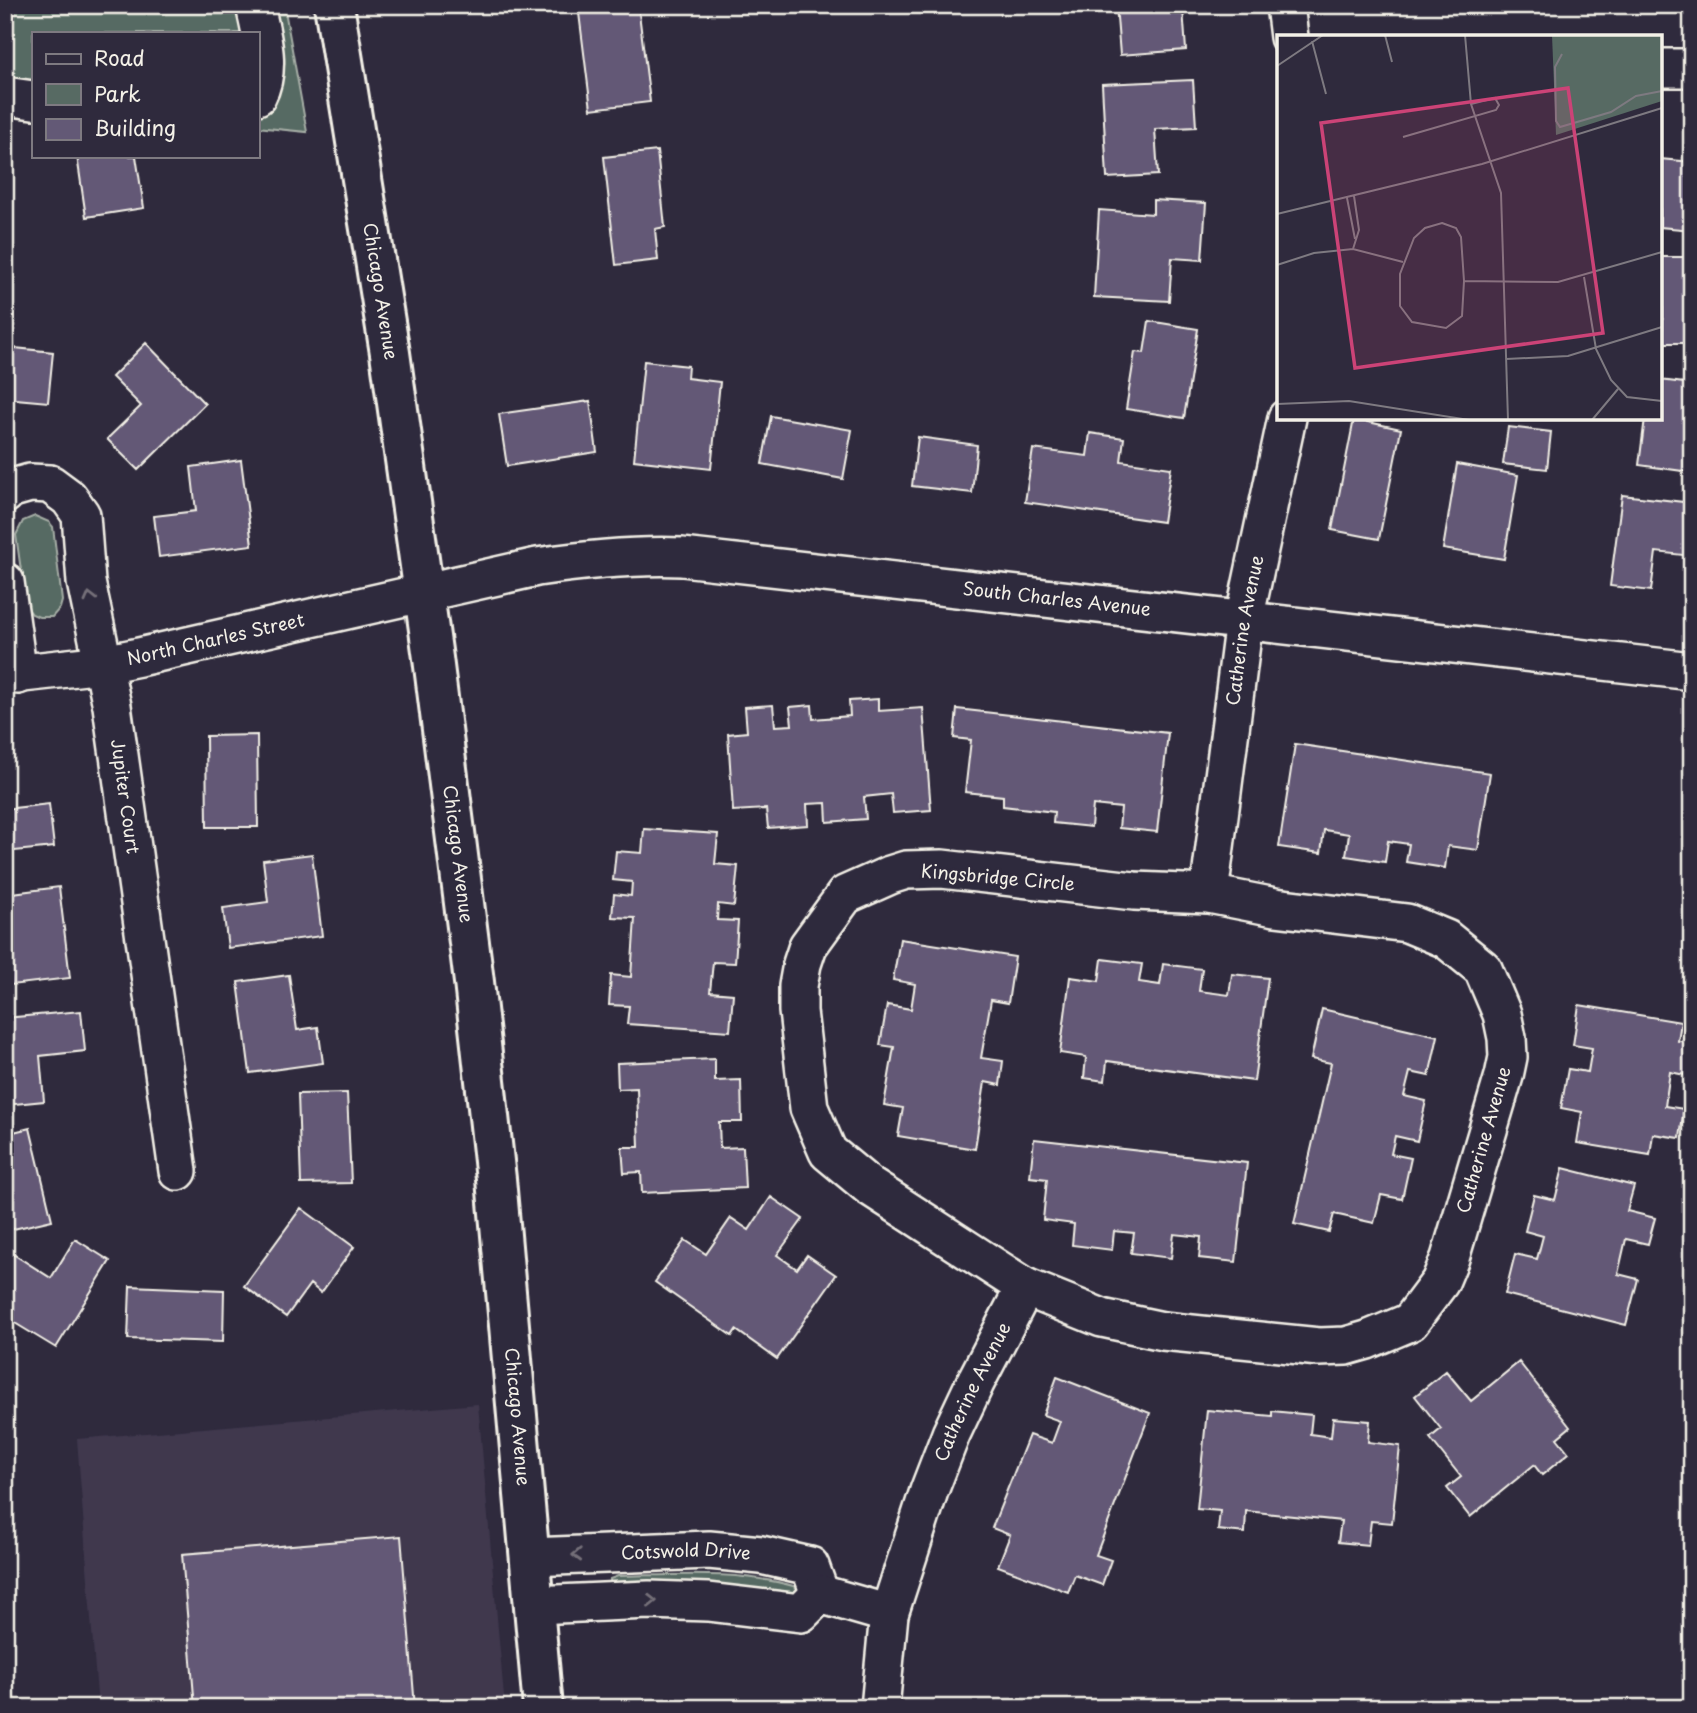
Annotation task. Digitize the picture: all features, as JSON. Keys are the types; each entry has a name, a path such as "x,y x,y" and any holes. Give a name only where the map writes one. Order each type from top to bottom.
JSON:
{"main road":[{"name":"Chicago Avenue","path":"334,5 425,594 474,982 496,1179 542,1708"}],"street":[{"path":"255,5 266,66 259,92"},
{"path":"1285,5 1289,35"},
{"path":"1662,68 1692,68"},
{"path":"5,96 32,100"},
{"name":"Catherine Avenue","path":"880,1708 889,1614 929,1491 975,1383 1026,1287 1102,1318 1132,1325 1318,1347 1346,1346 1410,1322 1440,1282 1450,1258 1508,1057 1502,1014 1483,969 1446,939 1407,923 1275,906 1209,894 1244,620 1287,420"},
{"name":"Jupiter Court","path":"5,494 9,489 30,483 50,484 69,498 81,515 86,582 104,664 178,1171"},
{"name":"South Charles Avenue","path":"425,594 537,567 591,559 682,557 1692,671"},
{"path":"5,582 12,675"},
{"name":"North Charles Street","path":"12,675 104,664 425,594"},
{"name":"Kingsbridge Circle","path":"1026,1287 869,1186 828,1152 809,1108 798,1011 798,986 808,946 845,895 906,870 942,869 1134,891 1209,894"},
{"name":"Cotswold Drive","path":"530,1557 709,1550 761,1555 810,1566 820,1594"},
{"path":"534,1605 649,1600 708,1602 801,1613 820,1594 889,1614"}],"shaded area":[{"path":"478,1404 505,1708 98,1708 77,1439"}],"green space":[{"path":"5,5 284,5 307,132 259,127 259,32 32,32 32,104 5,101"},
{"path":"35,516 49,522 53,527 62,601 52,617 39,617 32,614 26,606 16,535 23,521"},
{"path":"708,1575 753,1578 797,1587 798,1598 610,1584 610,1579 618,1576"}],"building":[{"path":"578,5 638,5 650,102 591,109"},
{"path":"1116,5 1167,5 1168,10 1183,9 1186,50 1120,55"},
{"path":"1193,80 1196,127 1155,129 1158,175 1107,178 1102,84"},
{"path":"657,151 665,227 655,229 658,260 616,265 604,157"},
{"path":"77,158 136,158 144,208 86,217"},
{"path":"1662,159 1692,162 1692,230 1662,227"},
{"path":"1153,200 1206,203 1202,260 1172,258 1169,301 1094,297 1099,210 1153,214"},
{"path":"1662,257 1692,257 1692,343 1662,343"},
{"path":"1149,321 1198,329 1184,418 1126,409 1135,352 1144,353"},
{"path":"146,343 205,404 138,470 107,439 141,406 112,377"},
{"path":"5,347 53,352 48,402 5,398"},
{"path":"644,361 688,366 687,378 720,382 711,469 634,460"},
{"path":"1662,380 1692,384 1690,472 1639,465 1645,420 1662,420"},
{"path":"590,401 597,452 507,466 499,414"},
{"path":"771,416 852,430 843,479 762,464"},
{"path":"1354,420 1401,429 1379,539 1332,530"},
{"path":"1508,427 1551,432 1547,469 1503,464"},
{"path":"1090,433 1124,438 1121,461 1171,468 1163,522 1025,502 1033,449 1087,456"},
{"path":"918,437 977,445 972,493 912,486"},
{"path":"241,460 252,545 159,557 154,516 196,511 191,467"},
{"path":"1457,464 1518,475 1504,559 1443,549"},
{"path":"1622,495 1692,503 1692,556 1656,552 1651,591 1610,586"},
{"path":"878,699 878,711 923,708 931,810 893,813 891,794 864,797 866,819 827,822 826,803 807,804 808,825 768,828 766,809 733,811 728,734 747,732 745,707 773,705 775,726 792,725 790,707 812,705 813,719 850,716 849,701"},
{"path":"957,709 1168,733 1157,832 1119,828 1121,808 1093,805 1091,827 1053,823 1054,812 1003,806 1003,796 965,792 971,740 954,738"},
{"path":"257,735 258,827 207,827 206,736"},
{"path":"1295,744 1490,773 1478,850 1448,846 1445,868 1406,862 1409,844 1388,841 1385,862 1346,856 1349,834 1324,830 1321,853 1279,847"},
{"path":"49,804 54,847 5,852 5,809"},
{"path":"644,829 718,834 715,864 738,866 734,906 718,904 717,920 738,921 735,963 713,962 710,992 733,994 730,1031 627,1024 629,1006 609,1005 611,975 631,977 635,918 612,917 614,894 631,896 632,882 613,880 616,851 642,853"},
{"path":"312,854 322,936 228,948 223,908 268,902 263,860"},
{"path":"59,887 70,978 11,985 5,933 5,894"},
{"path":"900,939 1015,957 1008,1003 991,1000 981,1058 1003,1061 1000,1085 985,1082 975,1149 898,1136 903,1108 884,1105 894,1047 880,1045 887,1005 911,1009 915,984 893,980"},
{"path":"1102,959 1142,964 1139,982 1160,985 1163,964 1202,969 1199,991 1229,995 1232,974 1268,978 1254,1081 1107,1061 1105,1081 1084,1078 1086,1057 1060,1053 1070,977 1099,981"},
{"path":"289,975 297,1030 318,1027 323,1063 250,1073 238,982"},
{"path":"1579,1005 1681,1022 1678,1041 1692,1043 1690,1076 1670,1072 1665,1106 1684,1109 1680,1138 1653,1134 1650,1155 1577,1143 1582,1112 1561,1108 1568,1069 1588,1072 1592,1048 1573,1045"},
{"path":"1322,1009 1438,1036 1429,1076 1410,1072 1404,1096 1426,1101 1417,1141 1395,1136 1391,1154 1411,1158 1402,1199 1381,1195 1374,1223 1334,1214 1329,1232 1294,1224 1331,1063 1311,1059"},
{"path":"81,1011 85,1051 40,1056 44,1101 5,1105 5,1018"},
{"path":"715,1059 715,1081 741,1080 742,1122 719,1122 720,1148 743,1147 745,1188 642,1193 641,1172 624,1173 622,1147 639,1147 637,1088 618,1089 617,1063"},
{"path":"347,1093 351,1183 301,1184 298,1094"},
{"path":"30,1128 52,1220 5,1231 5,1134"},
{"path":"1034,1139 1247,1163 1236,1262 1199,1258 1201,1237 1174,1234 1171,1258 1131,1253 1134,1233 1114,1231 1112,1250 1072,1245 1074,1224 1043,1220 1047,1179 1030,1177"},
{"path":"1563,1168 1634,1186 1627,1211 1655,1218 1648,1244 1626,1239 1618,1274 1638,1279 1626,1325 1505,1294 1515,1254 1537,1259 1543,1236 1525,1231 1534,1195 1555,1200"},
{"path":"771,1197 803,1219 777,1255 797,1269 807,1255 836,1275 777,1359 736,1330 732,1336 655,1282 685,1240 706,1254 731,1218 749,1230"},
{"path":"301,1208 354,1247 321,1293 310,1284 286,1317 244,1286"},
{"path":"75,1239 110,1261 56,1348 5,1317 5,1267 13,1254 51,1278"},
{"path":"130,1286 224,1290 223,1342 128,1339"},
{"path":"1519,1362 1570,1427 1557,1438 1569,1453 1542,1475 1534,1465 1470,1517 1447,1488 1461,1477 1430,1438 1441,1429 1415,1396 1446,1371 1471,1401"},
{"path":"1057,1377 1150,1413 1096,1555 1111,1560 1102,1585 1075,1575 1068,1592 998,1566 1010,1535 992,1528 1029,1435 1052,1443 1060,1421 1043,1415"},
{"path":"1207,1410 1272,1416 1272,1411 1312,1415 1310,1434 1331,1437 1333,1418 1370,1421 1368,1442 1400,1446 1392,1523 1371,1521 1368,1545 1338,1542 1341,1521 1246,1511 1245,1533 1218,1530 1220,1511 1197,1509"},
{"path":"401,1536 415,1708 195,1708 182,1554"}]}
